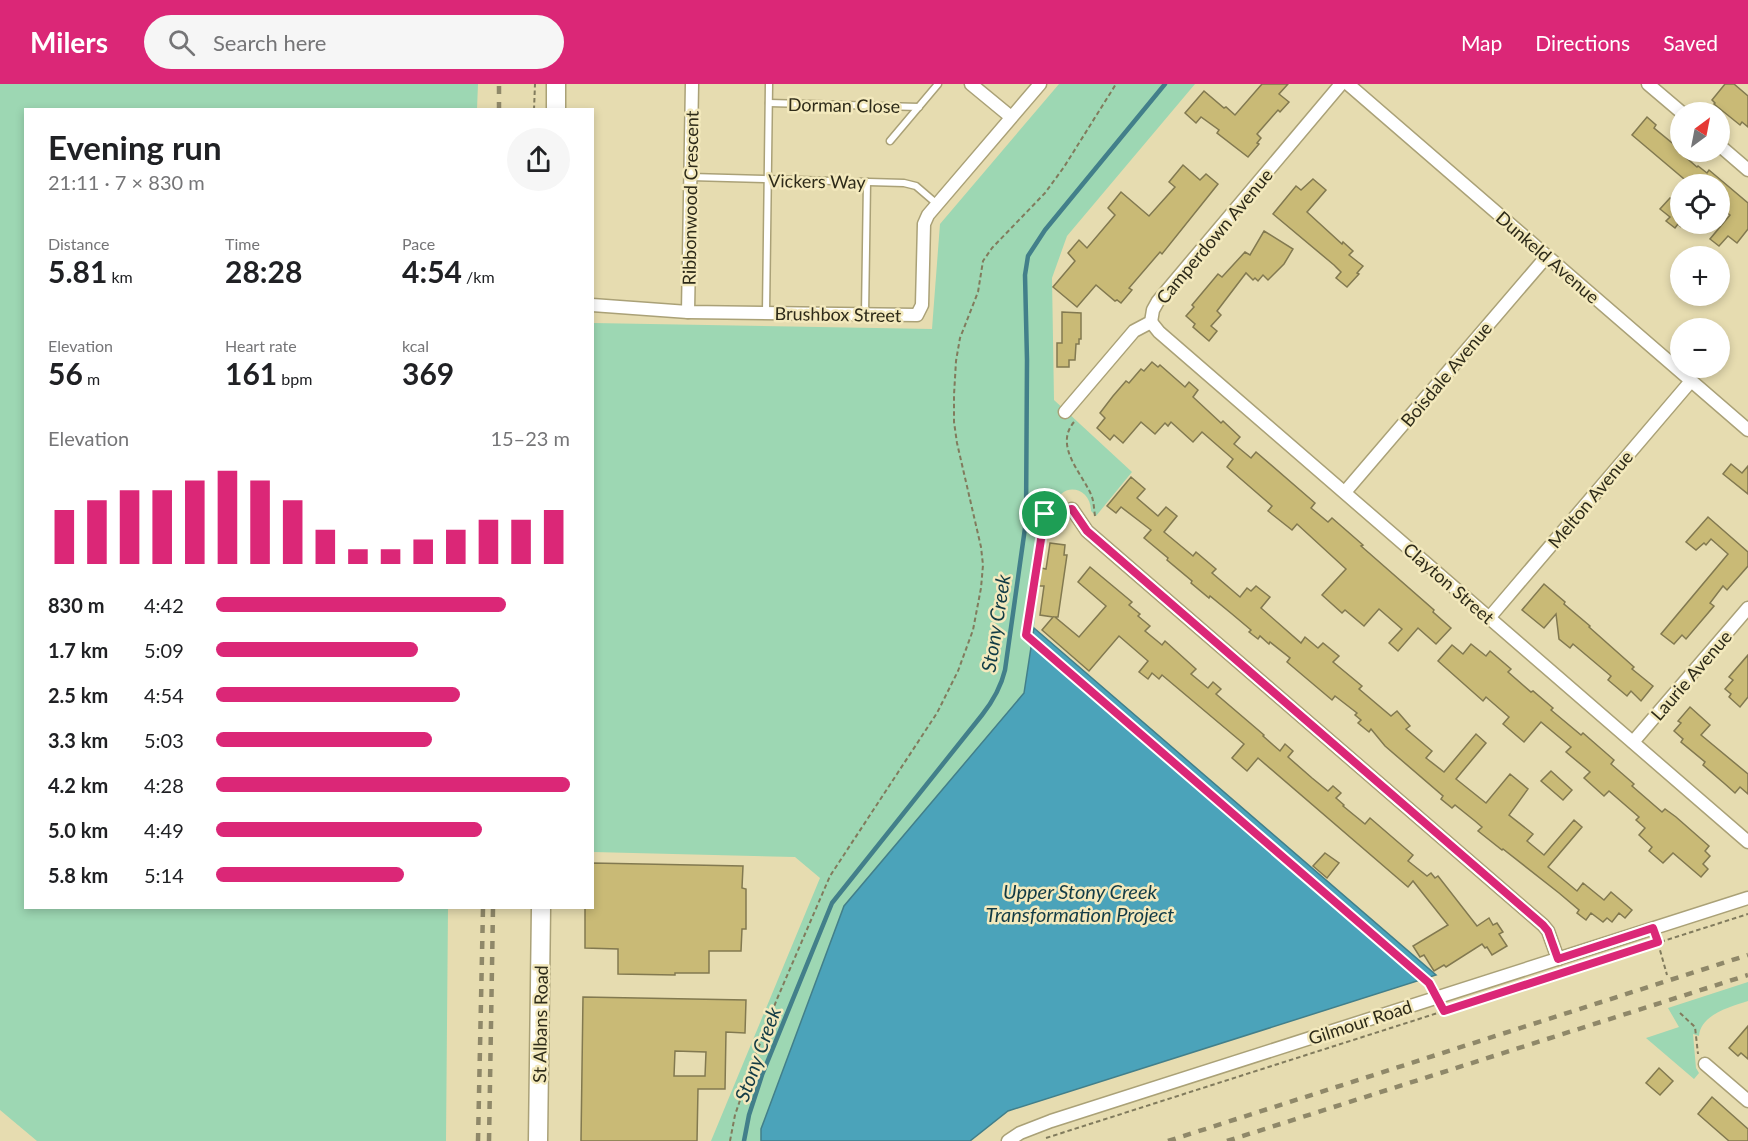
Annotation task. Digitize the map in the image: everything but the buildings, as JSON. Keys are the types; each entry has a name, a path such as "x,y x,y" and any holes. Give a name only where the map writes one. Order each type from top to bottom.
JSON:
{"main road":[{"path":"556,84 556,108"},
{"name":"St Albans Road","path":"538,1141 541,909"}],"street":[{"name":"Ribbonwood Crescent","path":"688,312 692,84"},
{"path":"971,84 1011,117"},
{"name":"Brushbox Street","path":"594,305 688,312 917,315 922,304 924,224 928,215 1041,84"},
{"name":"Camperdown Avenue","path":"1065,412 1134,331 1151,322 1152,310 1158,301 1341,84"},
{"name":"Dunkeld Avenue","path":"1348,84 1748,430"},
{"path":"1648,84 1670,103"},
{"path":"1730,154 1748,170"},
{"name":"Boisdale Avenue","path":"1345,492 1547,256"},
{"name":"Clayton Street","path":"1151,322 1159,332 1748,842"},
{"name":"Melton Avenue","path":"1489,618 1691,381"},
{"path":"1072,509 1087,531 1543,925 1548,931 1558,959"},
{"name":"Laurie Avenue","path":"1633,742 1748,608"},
{"name":"Gilmour Road","path":"1008,1141 1020,1133 1051,1121 1748,898"},
{"path":"1705,1064 1748,1101"}],"lane":[{"path":"766,313 769,84"},
{"name":"Dorman Close","path":"890,141 938,84"},
{"name":"Dorman Close","path":"769,103 919,107"},
{"name":"Vickers Way","path":"690,177 904,183 916,186 938,204"},
{"path":"865,315 867,182"}],"path":[{"path":"534,108 535,84"},
{"path":"729,1141 735,1115 754,1059 830,876 937,713 958,671 973,630 983,565 957,443 954,395 960,338 978,292 983,261 992,248 1045,193 1116,84"},
{"path":"1074,422 1068,437 1069,451 1091,496 1095,516"},
{"path":"1072,509 1045,514 1026,635 1429,983 1444,1011"},
{"path":"1037,1141 1748,914"},
{"path":"1653,928 1667,975"},
{"path":"1680,1013 1695,1027 1698,1054 1705,1064"}],"green space":[{"path":"0,84 478,84 477,108 24,108 24,909 448,909 446,1141 37,1141 0,1110"},
{"path":"1059,84 1195,84 1067,236 1052,278 1054,400 1132,472 1096,516 1091,511 1090,502 1086,496 1074,490 1062,493 1057,499 1055,508 1047,509 1034,628 1436,975 1008,1111 970,1141 711,1141 820,878 795,857 594,852 594,323 932,329 940,224"},
{"path":"1748,982 1748,1001 1711,1017 1701,1028 1699,1036 1693,1034 1696,1068 1699,1073 1694,1079 1646,1038 1679,1027 1668,1008"}],"water":[{"name":"Upper Stony Creek Transformation Project","path":"1034,628 1436,975 1008,1111 970,1141 761,1141 761,1129 844,906 1024,693"}],"waterway":[{"name":"Stony Creek","path":"744,1141 749,1115 762,1075 832,903 982,715 1001,682 1005,670 1026,521 1025,275 1028,256 1045,230 1165,84"}],"railway":[{"path":"499,84 499,108"},
{"path":"478,1141 483,909"},
{"path":"489,1141 493,909"},
{"path":"1168,1141 1748,955"},
{"path":"1227,1141 1748,975"}],"route":[{"path":"1072,509 1087,531 1543,925 1548,931 1558,959 1653,928 1658,942 1444,1011 1429,983 1026,635 1045,514 1072,509"}]}
